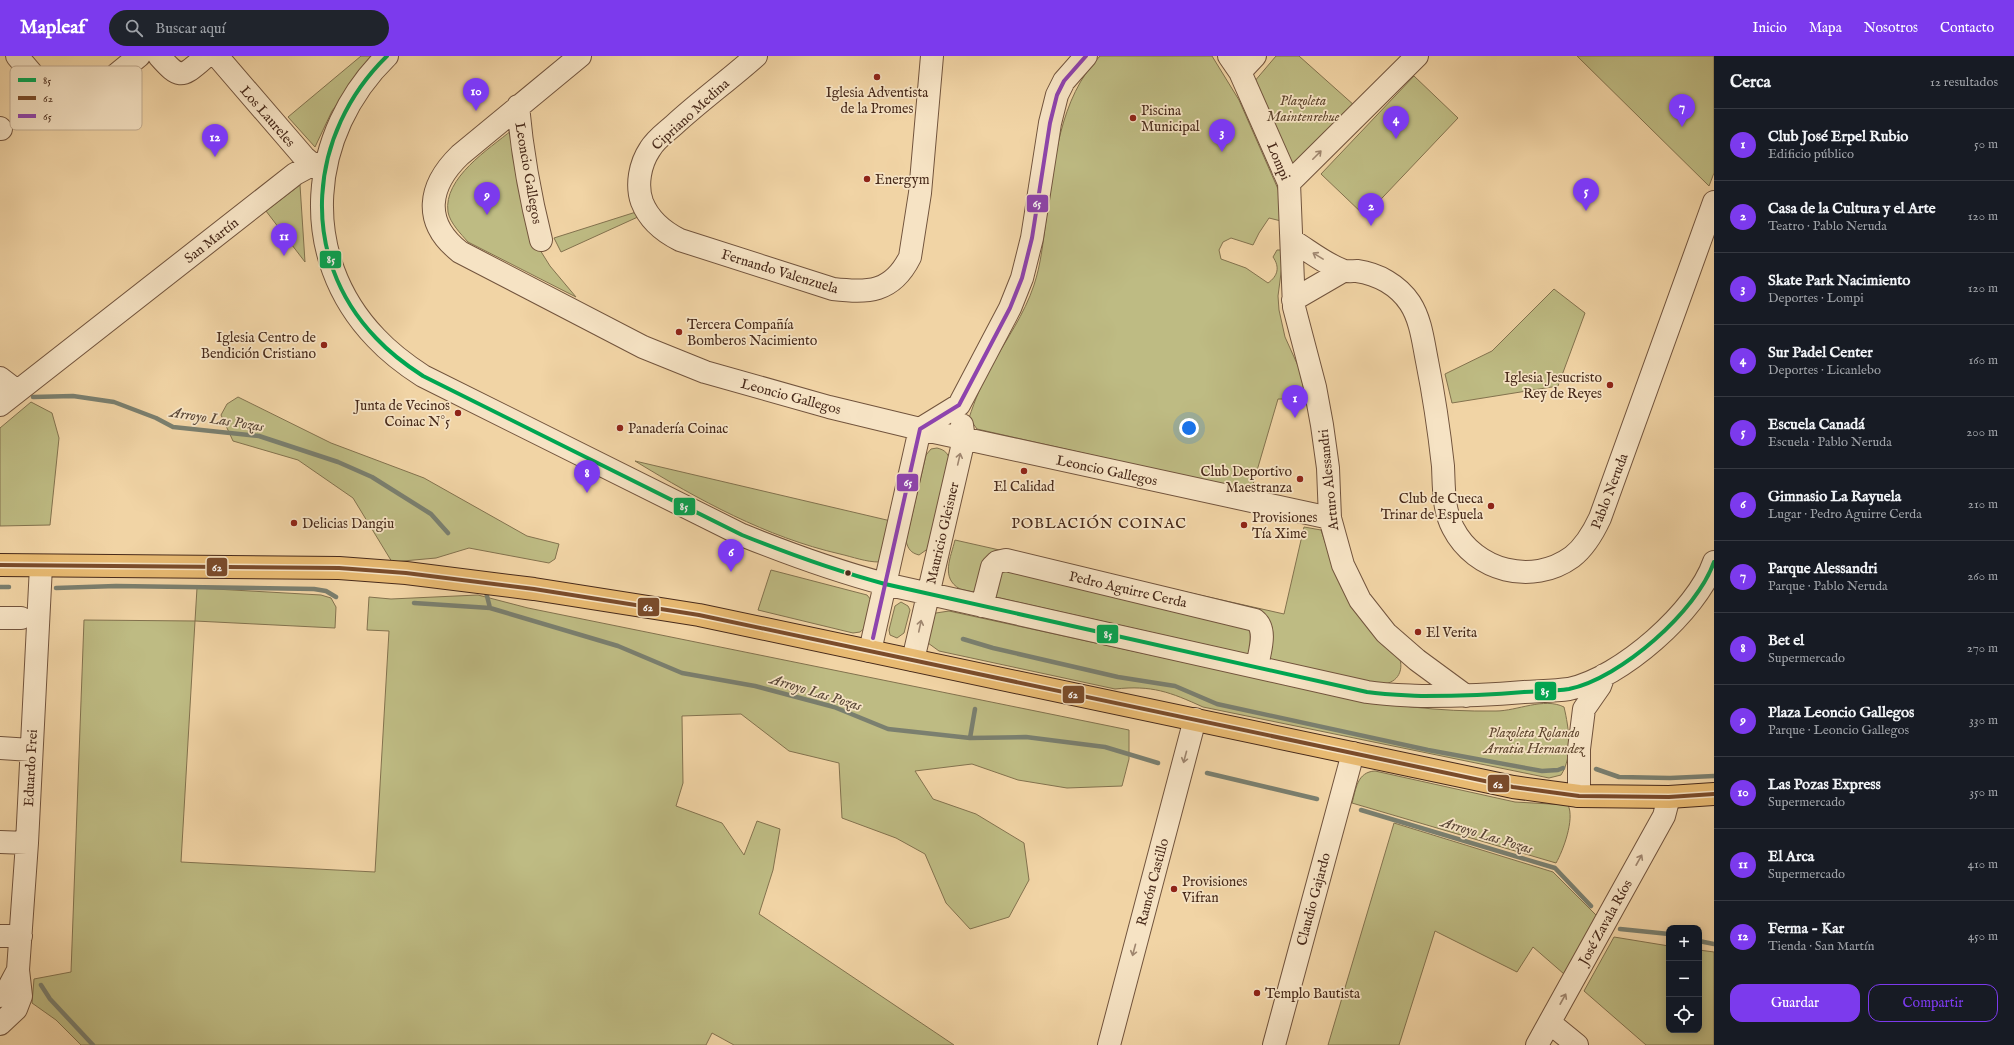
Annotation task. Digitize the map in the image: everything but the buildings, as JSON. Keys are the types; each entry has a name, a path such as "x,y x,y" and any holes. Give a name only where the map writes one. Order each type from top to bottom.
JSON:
{"highway":[{"path":"0,565 339,568 406,573 534,588 699,614 1513,787 1579,796 1669,797 1714,794"}],"street":[{"path":"17,56 26,66"},
{"path":"127,66 139,56"},
{"path":"159,56 172,71 177,74 186,73 207,56"},
{"name":"Los Laureles","path":"217,56 304,157 311,163 325,166"},
{"path":"387,56 372,72 347,106 338,126 325,166 322,188 322,216 333,269 348,300 362,323 390,352 423,376 742,535 792,555 845,573 885,584 982,606 1385,695 1417,696 1466,696 1570,688 1604,675 1637,654 1671,624 1700,589 1714,562"},
{"name":"Leoncio Gallegos","path":"580,56 518,106 460,155 445,170 440,180 434,200 434,211 440,230 452,246 460,252 518,284 643,347 698,369 829,407 920,429 1330,518"},
{"name":"Cipriano Medina","path":"644,204 640,188 640,178 641,168 649,149 683,117 756,56"},
{"name":"Fernando Valenzuela","path":"644,204 652,220 660,228 680,240 833,289 859,292 883,286 898,275 905,267 912,247 920,193 932,56"},
{"path":"870,651 920,429 959,405 1010,308 1022,278 1032,238 1050,123 1057,95 1064,81 1086,56"},
{"path":"1234,64 1255,56"},
{"path":"1289,183 1417,56"},
{"name":"Lompi","path":"1234,64 1289,183 1293,240 1293,300"},
{"name":"Leoncio Gallegos","path":"518,106 521,138 532,206 541,240"},
{"name":"San Martín","path":"0,405 295,174 308,167 325,166"},
{"name":"Pablo Neruda","path":"1293,240 1343,271 1368,274 1386,281 1401,292 1416,314 1420,326 1439,420 1447,515 1458,538 1476,556 1486,563 1510,571 1536,571 1548,569 1571,557 1581,549 1596,528 1714,202"},
{"path":"1293,300 1343,271"},
{"name":"Arturo Alessandri","path":"1293,300 1315,387 1328,468 1330,518 1343,566 1360,600 1386,633 1417,660 1466,696"},
{"path":"0,378 18,391"},
{"name":"Mauricio Gleisner","path":"913,660 927,593 964,438 959,405"},
{"name":"Pedro Aguirre Cerda","path":"982,606 992,567 997,562 1006,560 1255,620 1259,623 1262,632 1256,667"},
{"name":"Eduardo Frei","path":"18,970 10,936 26,843 40,566"},
{"path":"1417,660 1417,696"},
{"path":"1579,796 1579,749 1584,709 1600,686 1604,675"},
{"path":"1570,688 1584,709"},
{"name":"Ramón Castillo","path":"1109,1045 1194,719"},
{"path":"0,748 31,750"},
{"name":"Claudio Gajardo","path":"1274,1045 1353,754"},
{"name":"José Zavala Ríos","path":"1537,1045 1664,816 1669,797"},
{"path":"0,842 26,843"},
{"path":"0,996 9,987 18,970"},
{"path":"0,1024 16,1009 21,996 18,970"},
{"path":"1550,1023 1577,1045"}],"green space":[{"path":"361,56 379,56 355,80 332,111 315,147 288,117"},
{"path":"1100,56 1212,56 1239,100 1285,205 1285,222 1269,218 1253,245 1231,238 1223,242 1219,250 1221,259 1246,268 1268,283 1277,271 1277,264 1273,257 1277,250 1284,250 1278,296 1279,310 1285,337 1299,368 1306,399 1278,399 1251,491 977,429 969,418 985,378 1020,316 1034,285 1043,245 1056,155 1067,112 1075,91 1086,73"},
{"name":"Plazoleta Maintenrehue","path":"1276,56 1299,56 1355,106 1293,171 1254,82"},
{"path":"1577,56 1714,56 1714,173 1709,186"},
{"path":"1414,76 1458,118 1365,216 1321,174"},
{"path":"512,130 540,250 550,266 576,297 468,242 456,228 449,216 448,199 460,176 480,155"},
{"path":"300,185 305,262 266,211"},
{"path":"636,212 640,216 561,252 554,238"},
{"path":"1554,289 1585,313 1558,386 1452,403 1445,374 1492,351"},
{"path":"238,397 331,443 424,478 527,536 559,544 555,559 549,563 469,548 436,558 392,562 353,498 298,460 233,441 221,415 227,404"},
{"path":"31,402 52,413 59,438 50,525 0,526 0,428"},
{"path":"937,448 946,452 950,461 929,548 919,555 910,550 906,541 926,455 931,449"},
{"path":"635,461 891,521 879,562 864,560 813,547 759,527 708,503"},
{"path":"1304,527 1321,530 1329,554 1399,656 1401,662 1400,672 1394,680 1385,684 1379,684 960,589 950,579 948,567 955,540 1284,614"},
{"path":"771,570 867,595 871,600 866,627 860,632 853,633 758,610"},
{"path":"197,588 321,595 331,598 336,607 335,628 195,621"},
{"path":"478,595 528,608 1129,730 1129,759 1122,786 1067,788 1018,780 972,764 915,771 933,799 976,814 1024,843 1029,880 1009,917 970,929 946,903 925,854 896,838 842,818 839,763 789,751 741,714 682,716 683,783 676,806 722,823 744,855 757,821 780,829 773,870 759,914 954,1045 734,1045 712,1033 706,1045 81,1045 56,1020 32,1003 34,979 71,972 84,620 195,621 181,862 375,872 389,631 367,630 369,597 391,599"},
{"path":"901,602 908,606 910,610 904,633 897,638 890,635 889,630 895,606"},
{"name":"Plazoleta Rolando Arratia Hernandez","path":"949,611 1330,694 1371,701 1412,707 1475,711 1496,711 1539,704 1556,704 1564,707 1566,715 1569,742 1567,760 1561,775 1549,778 1203,707 1181,697 1160,691 1140,688 1115,689 939,651 928,643 925,632 929,619 936,613"},
{"path":"1375,771 1515,802 1568,805 1570,811 1569,826 1565,843 1559,858 1556,863 1352,803 1358,782 1364,774"},
{"path":"1394,823 1553,872 1598,917 1564,974 1533,947 1517,972 1435,931 1399,1045 1328,1045"},
{"path":"1614,937 1666,946 1666,1033 1702,1033 1702,950 1714,952 1714,1045 1646,1045 1584,991"}],"waterway":[{"name":"Arroyo Las Pozas","path":"33,397 73,396 114,402 156,418 173,427 259,436 338,462 372,477 431,514 448,533"},
{"path":"56,588 116,586 314,589 326,591 336,597"},
{"path":"0,587 9,587"},
{"name":"Arroyo Las Pozas","path":"486,592 490,608 618,646 682,673 755,686 834,707 888,729 970,738 1026,737 1105,747 1158,763"},
{"path":"414,603 490,608"},
{"path":"963,639 993,648 1118,677 1175,686 1217,704 1428,750 1542,771 1558,770 1563,768"},
{"path":"970,738 975,709"},
{"path":"1596,769 1619,777 1670,778 1714,776"},
{"name":"Arroyo Las Pozas","path":"1207,773 1317,799"},
{"name":"Arroyo Las Pozas","path":"1361,810 1555,868 1591,906"},
{"name":"Arroyo Las Pozas","path":"1620,929 1666,934"},
{"name":"Arroyo Las Pozas","path":"1702,942 1714,944"},
{"path":"41,985 50,999 93,1045"}],"transit line":[{"name":"85","path":"387,56 361,87 341,121 328,157 322,195 324,233 333,270 351,305 376,338 410,368 423,376 742,535 777,549 831,568 885,584 1367,692 1424,696 1474,695 1558,690 1569,689 1589,682 1611,671 1633,657 1655,640 1691,601 1705,581 1714,562"},
{"name":"65","path":"873,638 920,429 959,405 1010,308 1022,278 1032,238 1050,123 1057,95 1064,81 1086,56"},
{"name":"62","path":"0,565 339,568 406,573 534,589 699,615 1513,787 1579,796 1669,797 1714,794"}],"place":[{"name":"Iglesia Adventista de la Promes","path":"877,77"},
{"name":"Las Pozas Express","path":"476,111"},
{"name":"Piscina Municipal","path":"1133,118"},
{"name":"Parque Alessandri","path":"1682,127"},
{"name":"Sur Padel Center","path":"1396,139"},
{"name":"Skate Park Nacimiento","path":"1222,152"},
{"name":"Ferma - Kar","path":"215,157"},
{"name":"Energym","path":"867,179"},
{"name":"Escuela Canadá","path":"1586,211"},
{"name":"Plaza Leoncio Gallegos","path":"487,215"},
{"name":"Casa de la Cultura y el Arte","path":"1371,226"},
{"name":"El Arca","path":"284,256"},
{"name":"Tercera Compañía Bomberos Nacimiento","path":"679,332"},
{"name":"Iglesia Centro de Bendición Cristiano","path":"324,345"},
{"name":"Iglesia Jesucristo Rey de Reyes","path":"1610,385"},
{"name":"Junta de Vecinos Coinac N°5","path":"458,413"},
{"name":"Club José Erpel Rubio","path":"1295,418"},
{"name":"Panadería Coinac","path":"620,428"},
{"name":"El Calidad","path":"1024,471"},
{"name":"Club Deportivo Maestranza","path":"1300,479"},
{"name":"Bet el","path":"587,493"},
{"name":"Club de Cueca Trinar de Espuela","path":"1491,506"},
{"name":"Delicias Dangiu","path":"294,523"},
{"name":"Provisiones Tía Xime","path":"1244,525"},
{"name":"Gimnasio La Rayuela","path":"731,572"},
{"name":"El Verita","path":"1418,632"},
{"name":"Provisiones Vifran","path":"1174,889"},
{"name":"Templo Bautista","path":"1257,993"}],"district":[{"name":"POBLACIÓN COINAC","path":"1099,523"}]}
